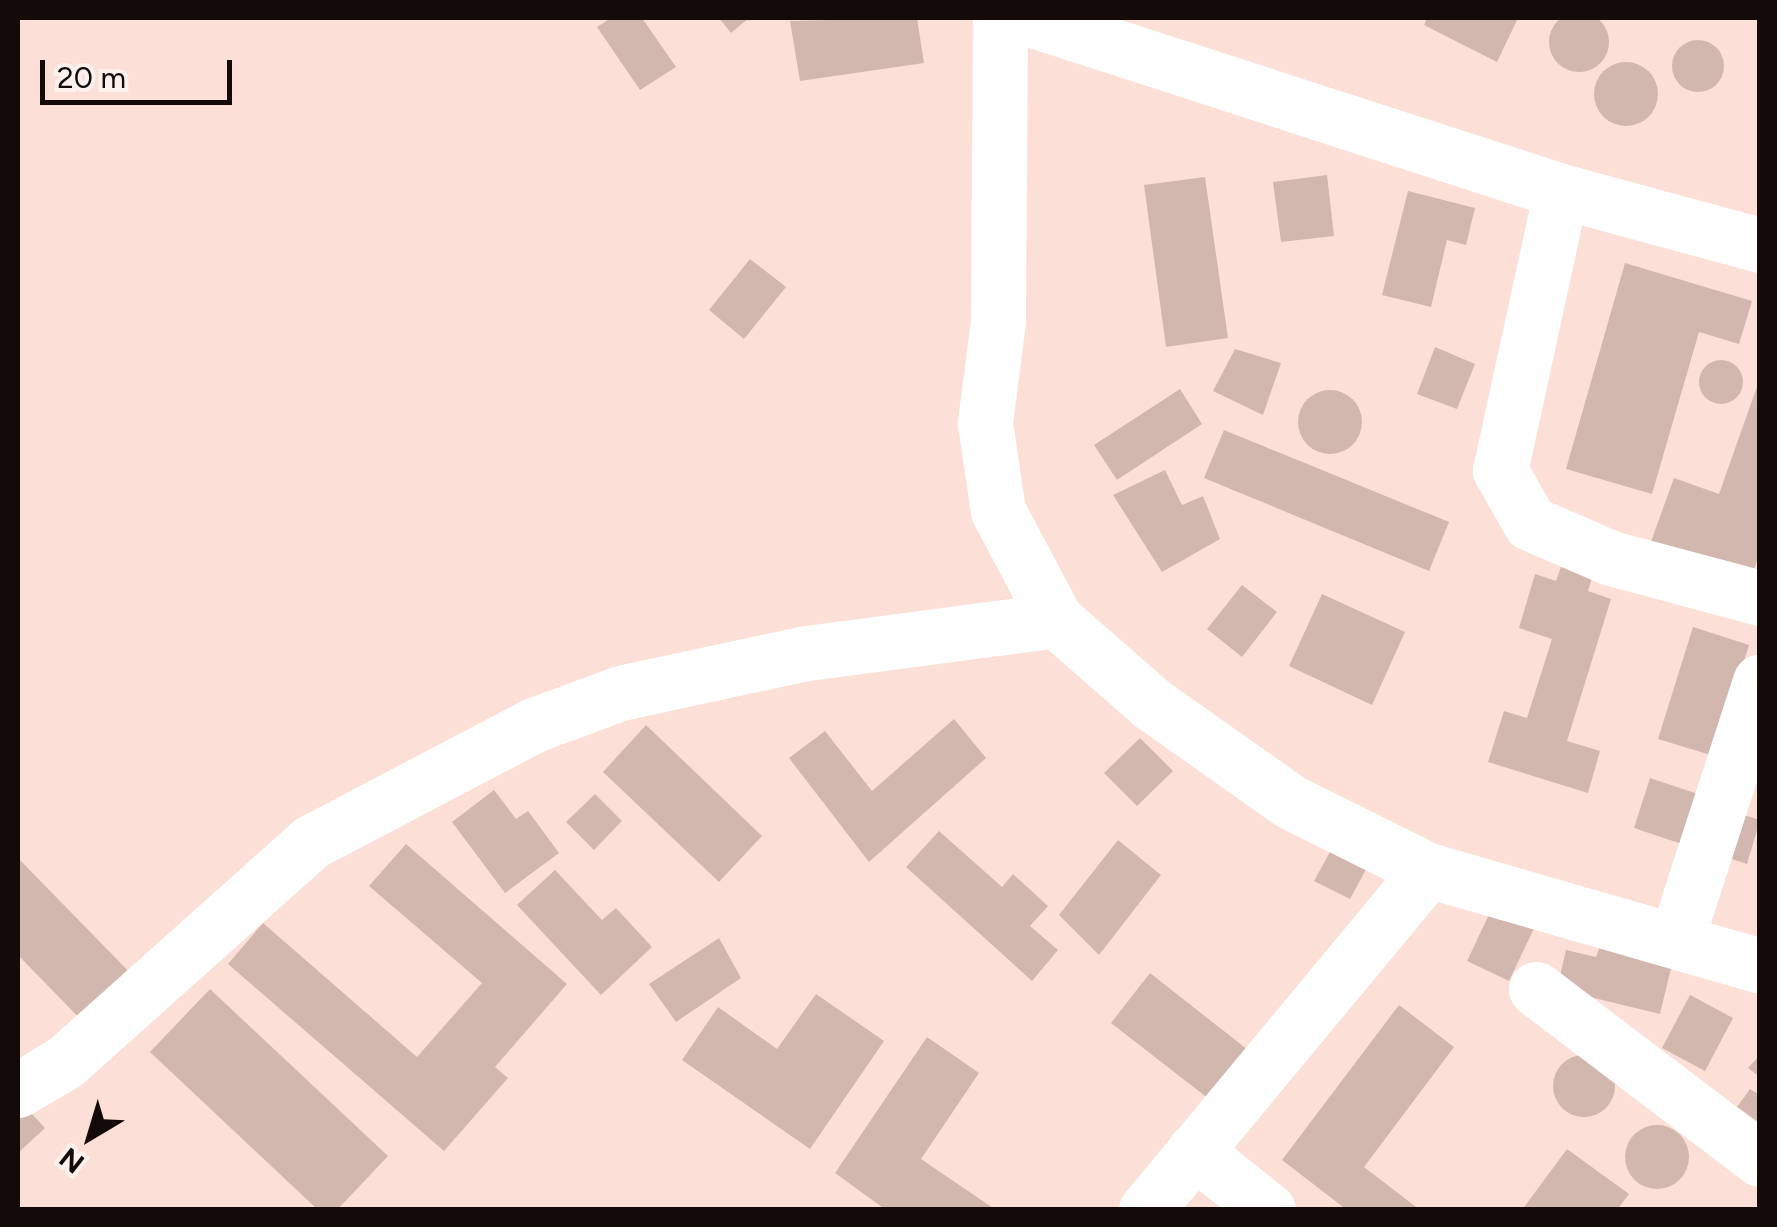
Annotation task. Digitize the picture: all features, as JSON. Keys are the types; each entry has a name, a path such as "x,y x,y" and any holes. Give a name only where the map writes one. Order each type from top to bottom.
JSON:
{"street":[{"path":"1000,18 998,321 985,423 998,511 1056,620 1152,704 1291,802 1428,870 1760,966"},
{"path":"1028,18 1561,191 1760,244"},
{"path":"1561,191 1500,470 1530,522 1611,558 1760,598"},
{"path":"18,1090 65,1062 311,842 534,725 620,693 807,652 1056,620"},
{"path":"1676,940 1760,681"},
{"path":"1146,1210 1428,870"},
{"path":"1536,989 1760,1159"},
{"path":"1194,1152 1268,1210"}],"building":[{"path":"1579,12 1600,21 1609,42 1600,63 1579,72 1558,63 1549,42 1558,21"},
{"path":"611,18 642,18 676,67 640,90 597,27"},
{"path":"719,18 749,18 731,33"},
{"path":"917,18 924,63 800,81 790,21"},
{"path":"1427,18 1518,18 1497,62 1424,25"},
{"path":"1698,40 1716,48 1724,66 1716,84 1698,92 1680,84 1672,66 1680,48"},
{"path":"1626,62 1649,71 1658,94 1649,117 1626,126 1603,117 1594,94 1603,71"},
{"path":"1327,175 1334,236 1281,242 1273,182"},
{"path":"1205,177 1228,338 1166,347 1144,185"},
{"path":"1408,191 1475,208 1466,245 1447,240 1431,307 1382,295"},
{"path":"750,259 786,287 744,339 709,310"},
{"path":"1625,263 1752,301 1739,344 1699,332 1652,494 1566,469"},
{"path":"1435,347 1475,364 1457,409 1417,394"},
{"path":"1235,349 1281,363 1263,415 1213,391"},
{"path":"1721,360 1737,366 1743,382 1737,398 1721,404 1705,398 1699,382 1705,366"},
{"path":"1759,381 1760,553 1749,583 1649,547 1674,478 1719,494"},
{"path":"1180,389 1202,424 1117,480 1094,445"},
{"path":"1330,390 1353,399 1362,422 1353,445 1330,454 1307,445 1298,422 1307,399"},
{"path":"1224,430 1449,522 1429,571 1204,478"},
{"path":"1165,470 1182,505 1203,496 1220,539 1162,572 1113,495"},
{"path":"1562,564 1593,574 1588,591 1611,599 1567,741 1600,751 1588,793 1488,762 1504,711 1527,718 1552,639 1519,628 1535,574 1556,581"},
{"path":"1242,585 1277,612 1242,657 1207,629"},
{"path":"1322,594 1405,632 1372,705 1289,666"},
{"path":"1693,627 1749,645 1714,756 1658,739"},
{"path":"954,719 986,758 869,862 789,758 825,731 872,791"},
{"path":"646,725 762,836 719,882 603,772"},
{"path":"1140,738 1173,771 1137,806 1104,773"},
{"path":"1650,778 1701,795 1685,845 1634,828"},
{"path":"494,790 516,819 528,811 559,853 505,893 452,822"},
{"path":"595,794 622,821 594,850 566,822"},
{"path":"1731,811 1760,820 1747,864 1717,854"},
{"path":"939,831 1002,887 1013,874 1048,906 1030,926 1058,950 1032,981 906,867"},
{"path":"1118,840 1161,875 1099,955 1059,915"},
{"path":"1335,843 1370,862 1350,899 1314,881"},
{"path":"406,844 567,984 495,1067 508,1078 444,1151 228,964 263,923 417,1057 482,983 369,886"},
{"path":"18,858 140,983 92,1031 18,955"},
{"path":"555,870 602,920 616,908 652,947 601,995 517,905"},
{"path":"1495,902 1537,922 1509,981 1467,961"},
{"path":"719,938 741,978 676,1022 649,984"},
{"path":"1600,946 1672,964 1660,1014 1557,989 1566,950 1596,957"},
{"path":"1150,973 1248,1050 1209,1099 1111,1023"},
{"path":"210,989 388,1156 337,1210 318,1210 150,1052"},
{"path":"816,994 884,1041 810,1149 682,1060 718,1007 777,1049"},
{"path":"1690,995 1733,1018 1705,1071 1662,1048"},
{"path":"1399,1005 1454,1047 1364,1167 1420,1210 1347,1210 1282,1160"},
{"path":"927,1037 979,1073 921,1159 996,1210 886,1210 835,1173"},
{"path":"1584,1055 1606,1064 1615,1086 1606,1108 1584,1117 1562,1108 1553,1086 1562,1064"},
{"path":"1760,1055 1760,1077 1748,1068"},
{"path":"1750,1089 1760,1095 1760,1123 1737,1107"},
{"path":"18,1099 45,1128 18,1153"},
{"path":"1657,1125 1680,1134 1689,1157 1680,1180 1657,1189 1634,1180 1625,1157 1634,1134"},
{"path":"1567,1149 1629,1194 1617,1210 1522,1210"}]}
